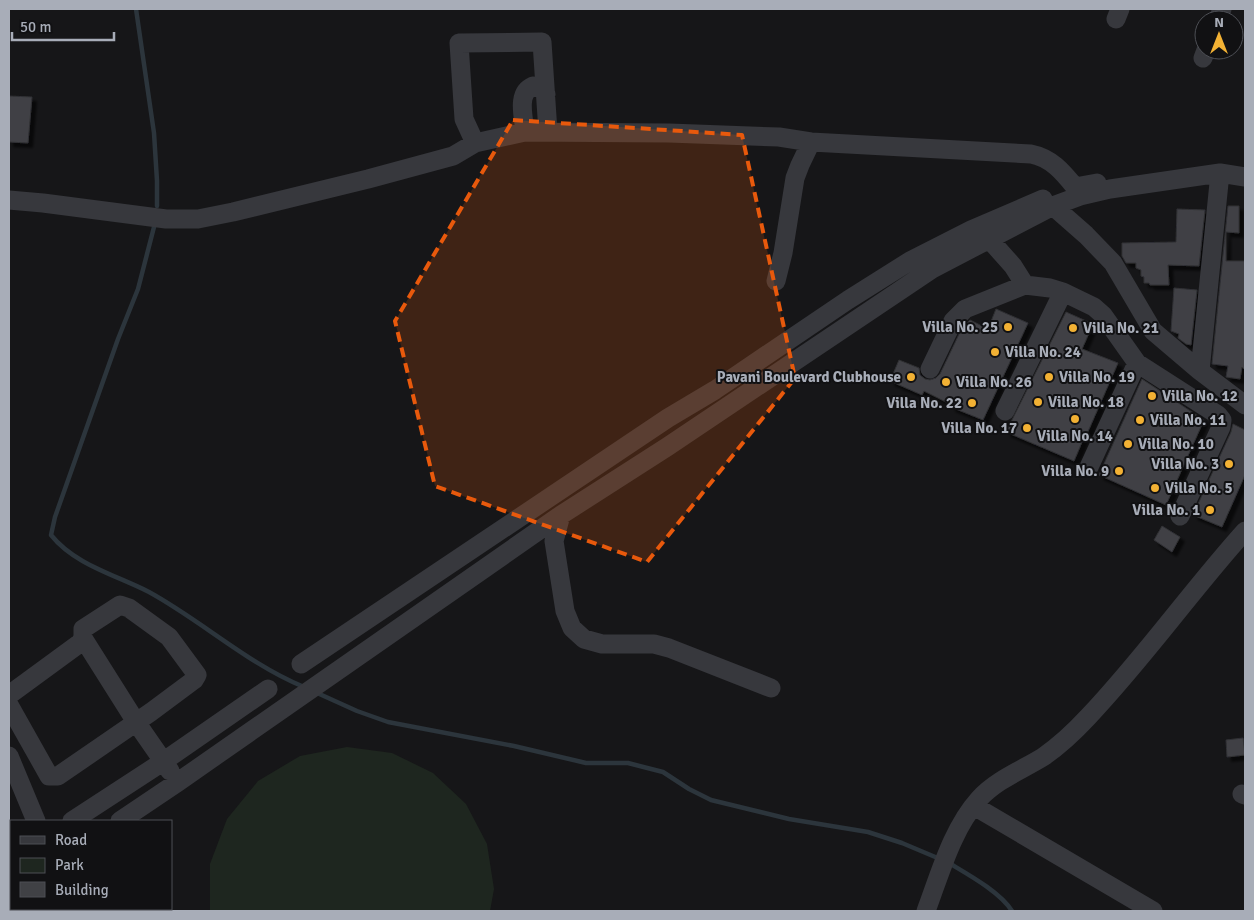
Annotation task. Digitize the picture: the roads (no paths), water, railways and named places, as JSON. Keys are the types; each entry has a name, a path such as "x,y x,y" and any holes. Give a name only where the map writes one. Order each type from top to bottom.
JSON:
{"street":[{"path":"475,143 464,119 459,43 542,42 548,132"},
{"path":"525,132 522,98 524,92 533,86 542,88 546,94"},
{"path":"9,200 166,220 198,220 453,156 475,143 525,132 669,133 779,137 811,142 1031,154 1049,160 1062,170 1075,187"},
{"path":"776,281 783,254 795,178 811,142"},
{"path":"301,664 668,418 715,390 840,305 910,261 971,230 1075,187 1160,171 1245,170"},
{"path":"1200,371 1220,173"},
{"path":"121,820 386,638 560,515 667,447 932,269 1053,206 1080,196 1110,189 1220,173 1245,176"},
{"path":"1053,206 1086,235 1112,263 1153,331 1200,371 1245,405"},
{"path":"989,239 1013,266 1025,284"},
{"path":"930,370 958,314 965,308 1025,284 1050,288 1094,307 1103,315 1137,363 1218,415 1222,420 1221,427 1180,516"},
{"path":"1005,411 1062,292"},
{"path":"1089,467 1137,363"},
{"path":"560,515 554,541 565,611 572,628 584,640 602,644 654,644 669,648 771,688"},
{"path":"926,911 950,848 965,820 980,798 1000,782 1045,755 1070,735 1088,717 1245,531"},
{"path":"9,695 80,643 83,638 83,629 120,605 129,608 169,637 197,675 194,680 58,776 49,776 9,705"},
{"path":"371,617 386,638"},
{"path":"83,638 136,722 178,782"},
{"path":"74,820 164,761 268,689"},
{"path":"9,756 36,820"},
{"path":"974,806 1153,911"}],"waterway":[{"path":"136,9 154,133 157,206"},
{"path":"154,227 138,289 118,339 55,517 51,535 84,562 169,603 264,667 304,687"},
{"path":"315,692 357,711 388,722 514,746 586,763 628,763 663,772 689,789 711,800 789,819 868,832 902,843 940,859"},
{"path":"949,863 975,878 1000,897 1012,911"}],"place":[{"name":"Villa No. 25","path":"1008,327"},
{"name":"Villa No. 21","path":"1073,328"},
{"name":"Villa No. 24","path":"995,352"},
{"name":"Pavani Boulevard Clubhouse","path":"911,377"},
{"name":"Villa No. 19","path":"1049,377"},
{"name":"Villa No. 26","path":"946,382"},
{"name":"Villa No. 12","path":"1152,396"},
{"name":"Villa No. 18","path":"1038,402"},
{"name":"Villa No. 22","path":"972,403"},
{"name":"Villa No. 14","path":"1075,419"},
{"name":"Villa No. 11","path":"1140,420"},
{"name":"Villa No. 17","path":"1027,428"},
{"name":"Villa No. 10","path":"1128,444"},
{"name":"Villa No. 3","path":"1229,464"},
{"name":"Villa No. 9","path":"1119,471"},
{"name":"Villa No. 5","path":"1155,488"},
{"name":"Villa No. 1","path":"1210,510"}]}
